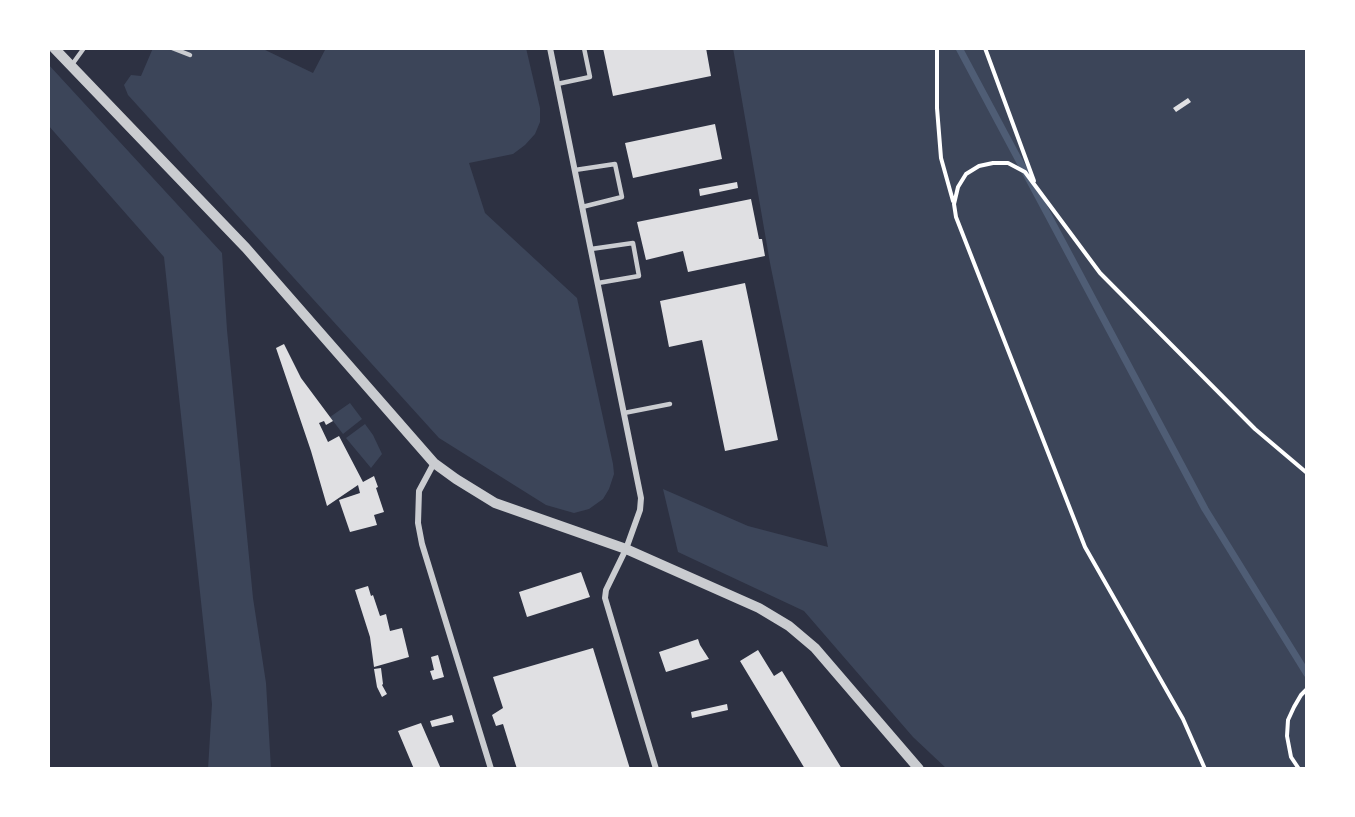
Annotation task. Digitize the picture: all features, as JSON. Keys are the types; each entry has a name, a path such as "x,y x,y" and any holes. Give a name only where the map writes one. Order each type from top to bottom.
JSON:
{"street":[{"path":"54,48 246,248 434,463 495,503 626,549 759,609 789,626 815,648 919,769"},
{"path":"550,48 641,498 640,510 626,549 606,590 605,598 656,769"},
{"path":"434,463 419,491 418,523 422,544 491,769"}],"lane":[{"path":"71,66 84,48"},
{"path":"172,48 190,55"},
{"path":"557,84 590,77 584,48"},
{"path":"575,170 615,164 622,197 582,207"},
{"path":"591,249 633,243 639,276 598,284"},
{"path":"624,413 670,405"}],"path":[{"path":"937,48 940,158 956,217 1085,547 1183,719 1205,769"},
{"path":"985,48 1036,187"},
{"path":"954,204 958,187 966,174 979,166 1008,163 1026,172 1100,273 1255,429 1307,473"},
{"path":"1299,769 1291,757 1287,736 1288,720 1293,707 1307,689"}],"shaded area":[{"path":"153,48 261,48 313,73 326,48 526,48 540,108 540,122 535,134 513,154 469,163 485,213 577,298 613,464 614,474 603,499 589,509 574,513 546,505 439,438 128,95 124,85 131,75 141,76"},
{"path":"733,48 1307,48 1307,769 947,769 913,737 804,611 678,552 663,489 748,526 828,547 770,263"},
{"path":"48,64 222,253 227,330 253,598 266,683 271,769 208,769 212,704 164,257 48,125"},
{"path":"350,403 362,419 343,434 330,417"},
{"path":"365,424 382,454 371,468 346,438"}],"building":[{"path":"603,48 706,48 711,76 613,96"},
{"path":"1188,98 1191,102 1176,112 1173,108"},
{"path":"715,124 722,159 633,178 625,143"},
{"path":"737,182 738,188 700,196 699,189"},
{"path":"751,199 765,256 688,272 683,251 646,260 637,222"},
{"path":"745,283 778,440 725,451 702,340 669,347 660,301"},
{"path":"284,344 301,378 333,421 326,425 324,421 319,423 328,442 339,436 363,482 374,476 384,512 374,515 377,525 350,532 339,500 360,493 358,485 327,506 276,348"},
{"path":"581,572 590,597 527,617 519,592"},
{"path":"368,586 380,616 386,614 390,631 402,628 409,657 374,667 370,637 355,590"},
{"path":"698,639 709,659 666,672 659,652"},
{"path":"593,648 630,769 517,769 503,724 496,726 492,715 503,708 493,677"},
{"path":"758,650 774,676 782,671 842,769 805,769 740,661"},
{"path":"438,655 444,677 433,680 430,671 434,670 431,657"},
{"path":"381,668 382,685 387,694 382,697 377,687 374,669"},
{"path":"727,704 728,710 692,718 691,712"},
{"path":"452,715 454,722 432,727 430,721"},
{"path":"421,723 441,769 414,769 398,731"}],"waterway":[{"path":"959,48 1205,509 1307,674"}]}
